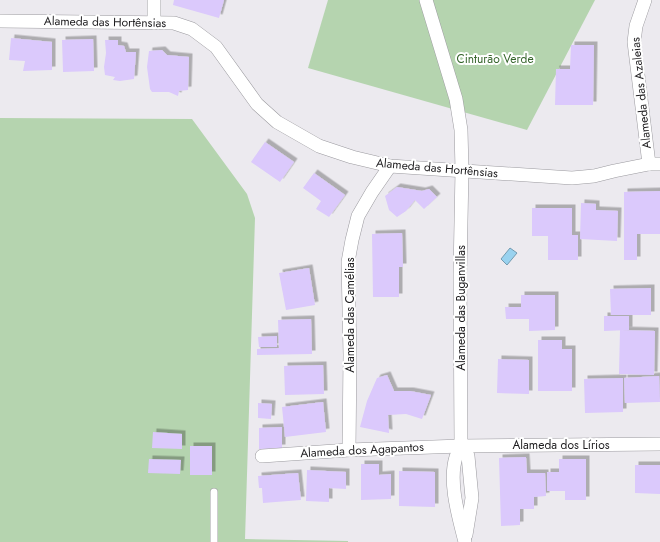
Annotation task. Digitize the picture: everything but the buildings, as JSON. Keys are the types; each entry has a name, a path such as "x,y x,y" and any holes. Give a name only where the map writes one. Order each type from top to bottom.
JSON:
{"street":[{"path":"154,0 154,23"},
{"name":"Alameda das Buganvillas","path":"426,0 456,99 461,130 461,446 468,456 472,498 465,542"},
{"name":"Alameda das Azaleias","path":"645,0 636,26 634,42 654,164"},
{"name":"Alameda das Hortênsias","path":"0,21 174,23 192,29 216,47 257,104 277,122 319,146 352,158 390,166 462,170 520,176 572,178 594,176 614,170 654,164"},
{"name":"Alameda das Camélias","path":"349,450 350,355 348,262 358,216 390,166"},
{"name":"Alameda dos Lírios","path":"461,446 660,444"},
{"name":"Alameda dos Agapantos","path":"262,456 349,450 461,446"}],"lane":[{"path":"214,492 214,542"}],"green space":[{"name":"Cinturão Verde","path":"328,0 595,0 527,130 308,68"},
{"path":"0,118 192,119 247,194 255,218 245,539 348,542 0,542"}],"water":[{"path":"510,248 517,253 507,265 501,259"}]}
